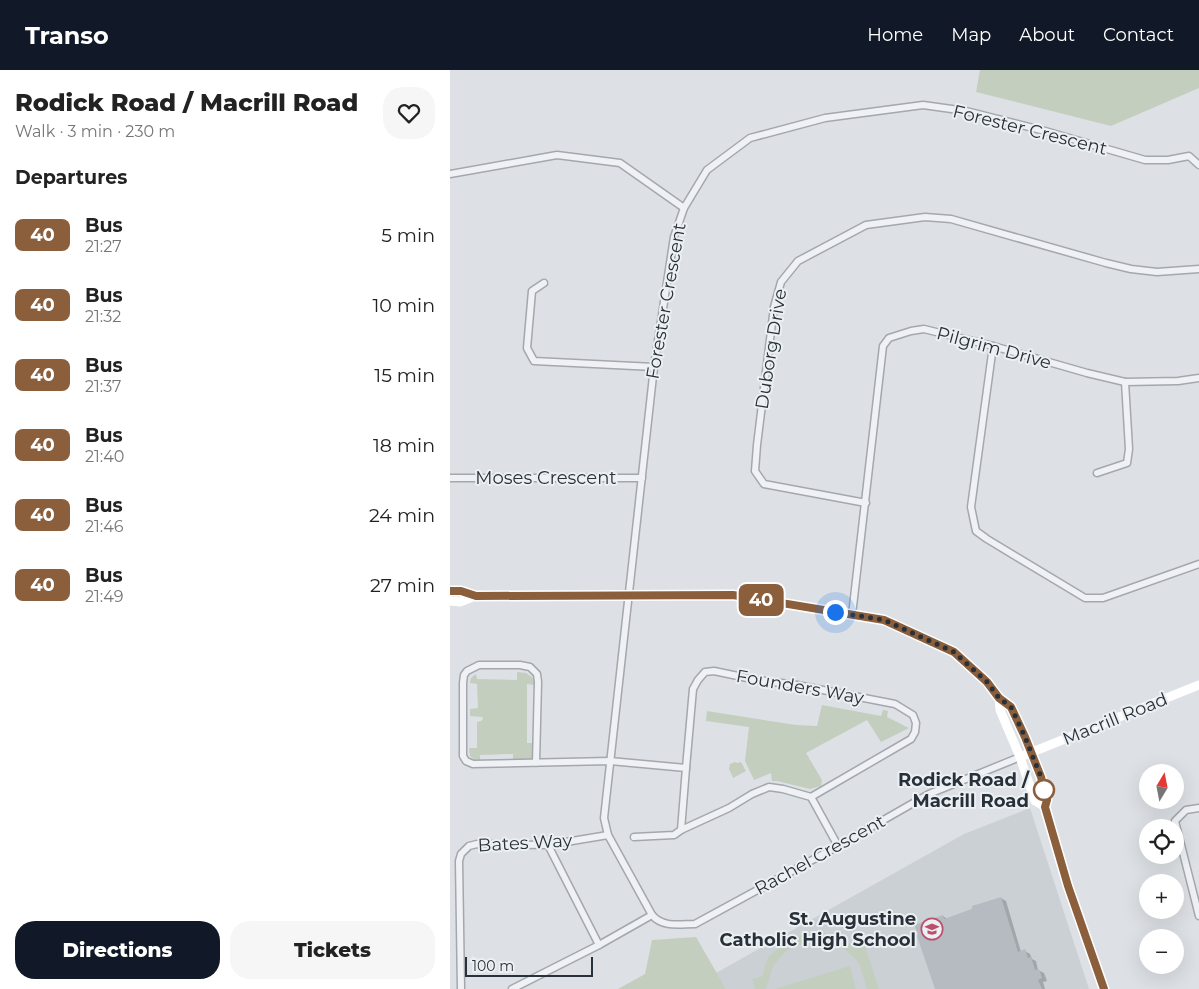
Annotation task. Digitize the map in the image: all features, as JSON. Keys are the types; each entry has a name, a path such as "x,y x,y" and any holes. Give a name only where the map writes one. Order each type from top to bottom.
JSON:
{"main road":[{"path":"450,591 461,591 476,596 733,595 884,620 954,652 987,682 999,698 1011,707 1041,777 1047,800 1045,807 1068,886 1104,989"},
{"path":"450,602 460,602 476,596"},
{"name":"Macrill Road","path":"1020,757 1199,685"},
{"path":"999,698 1000,710 1020,757 1034,802 1045,807"}],"street":[{"name":"Forester Crescent","path":"628,594 654,367 674,237 684,208 707,170 750,138 825,118 923,105 966,111 1146,160 1168,160 1189,156 1199,165"},
{"path":"450,174 557,155 620,163 684,208"},
{"name":"Duborg Drive","path":"866,503 764,484 755,471 774,307 781,282 798,261 866,225 925,217 951,220 1130,269 1157,272 1199,269"},
{"path":"544,283 532,291 527,348 534,361 654,367"},
{"name":"Pilgrim Drive","path":"852,615 884,346 889,338 924,329 1125,382 1178,381 1199,378"},
{"path":"992,346 971,507 976,531 1085,598 1103,598 1199,564"},
{"path":"1097,473 1127,463 1129,449 1125,382"},
{"name":"Moses Crescent","path":"450,478 642,478"},
{"path":"512,989 599,945 652,915 608,835 604,818 628,594"},
{"path":"536,764 537,674 530,667 520,666 479,665 467,671 464,675 463,683 464,756 466,761 473,764 536,764 610,761 686,768"},
{"name":"Founders Way","path":"682,830 694,689 698,680 705,672 714,671 895,704 913,716 916,722 915,732 911,739 811,797"},
{"name":"Rachel Crescent","path":"652,915 657,920 668,925 695,924 929,794 1020,757"},
{"path":"634,837 674,835 769,787 811,797 838,846"},
{"path":"1199,808 1186,810 1175,821 1199,916"},
{"name":"Bates Way","path":"461,989 459,884 461,854 469,846 477,844 548,845 608,835"},
{"path":"548,845 599,945"}],"shaded area":[{"name":"St. Augustine Catholic High School","path":"1030,808 1089,989 726,989 716,973 964,834"}],"green space":[{"path":"980,70 1199,70 1199,88 1111,126 976,92"},
{"path":"517,672 526,673 533,678 534,685 527,684 527,743 534,743 535,755 533,761 513,762 513,754 480,755 480,763 470,756 469,748 477,748 477,722 483,719 482,717 470,716 470,709 478,708 477,684 470,683 471,678 476,674 477,679 517,680"},
{"path":"822,705 881,716 883,710 888,711 887,717 909,728 881,742 867,720 806,753 822,780 821,786 810,789 772,781 771,773 754,780 745,761 749,727 706,721 707,711 796,725 817,726"},
{"path":"741,762 746,771 733,778 729,769 730,764"},
{"path":"822,932 839,938 857,949 864,943 879,989 867,989 859,963 847,951 829,941 810,941 787,950 773,966 766,989 755,989 752,979 763,976 765,965 770,955 802,935"},
{"path":"696,937 726,989 618,989 645,974 652,940"},
{"path":"850,966 856,989 775,989"}],"building":[{"path":"1001,897 1018,952 1025,949 1028,958 1031,957 1035,970 1039,969 1042,978 1038,980 1042,989 935,989 914,925 943,915 944,919 972,909 972,906"}],"bus line":[{"name":"40","path":"450,591 461,591 476,596 733,595 884,620 954,652 987,682 999,698 1011,707 1025,737 1041,777 1047,800 1045,807 1068,886 1104,989"}],"place":[{"name":"Rodick Road / Macrill Road","path":"1044,790"},
{"name":"St. Augustine Catholic High School","path":"932,929"}],"route":[{"path":"835,612 884,620 954,652 987,682 999,698 1011,707 1041,777 1044,790"}]}
